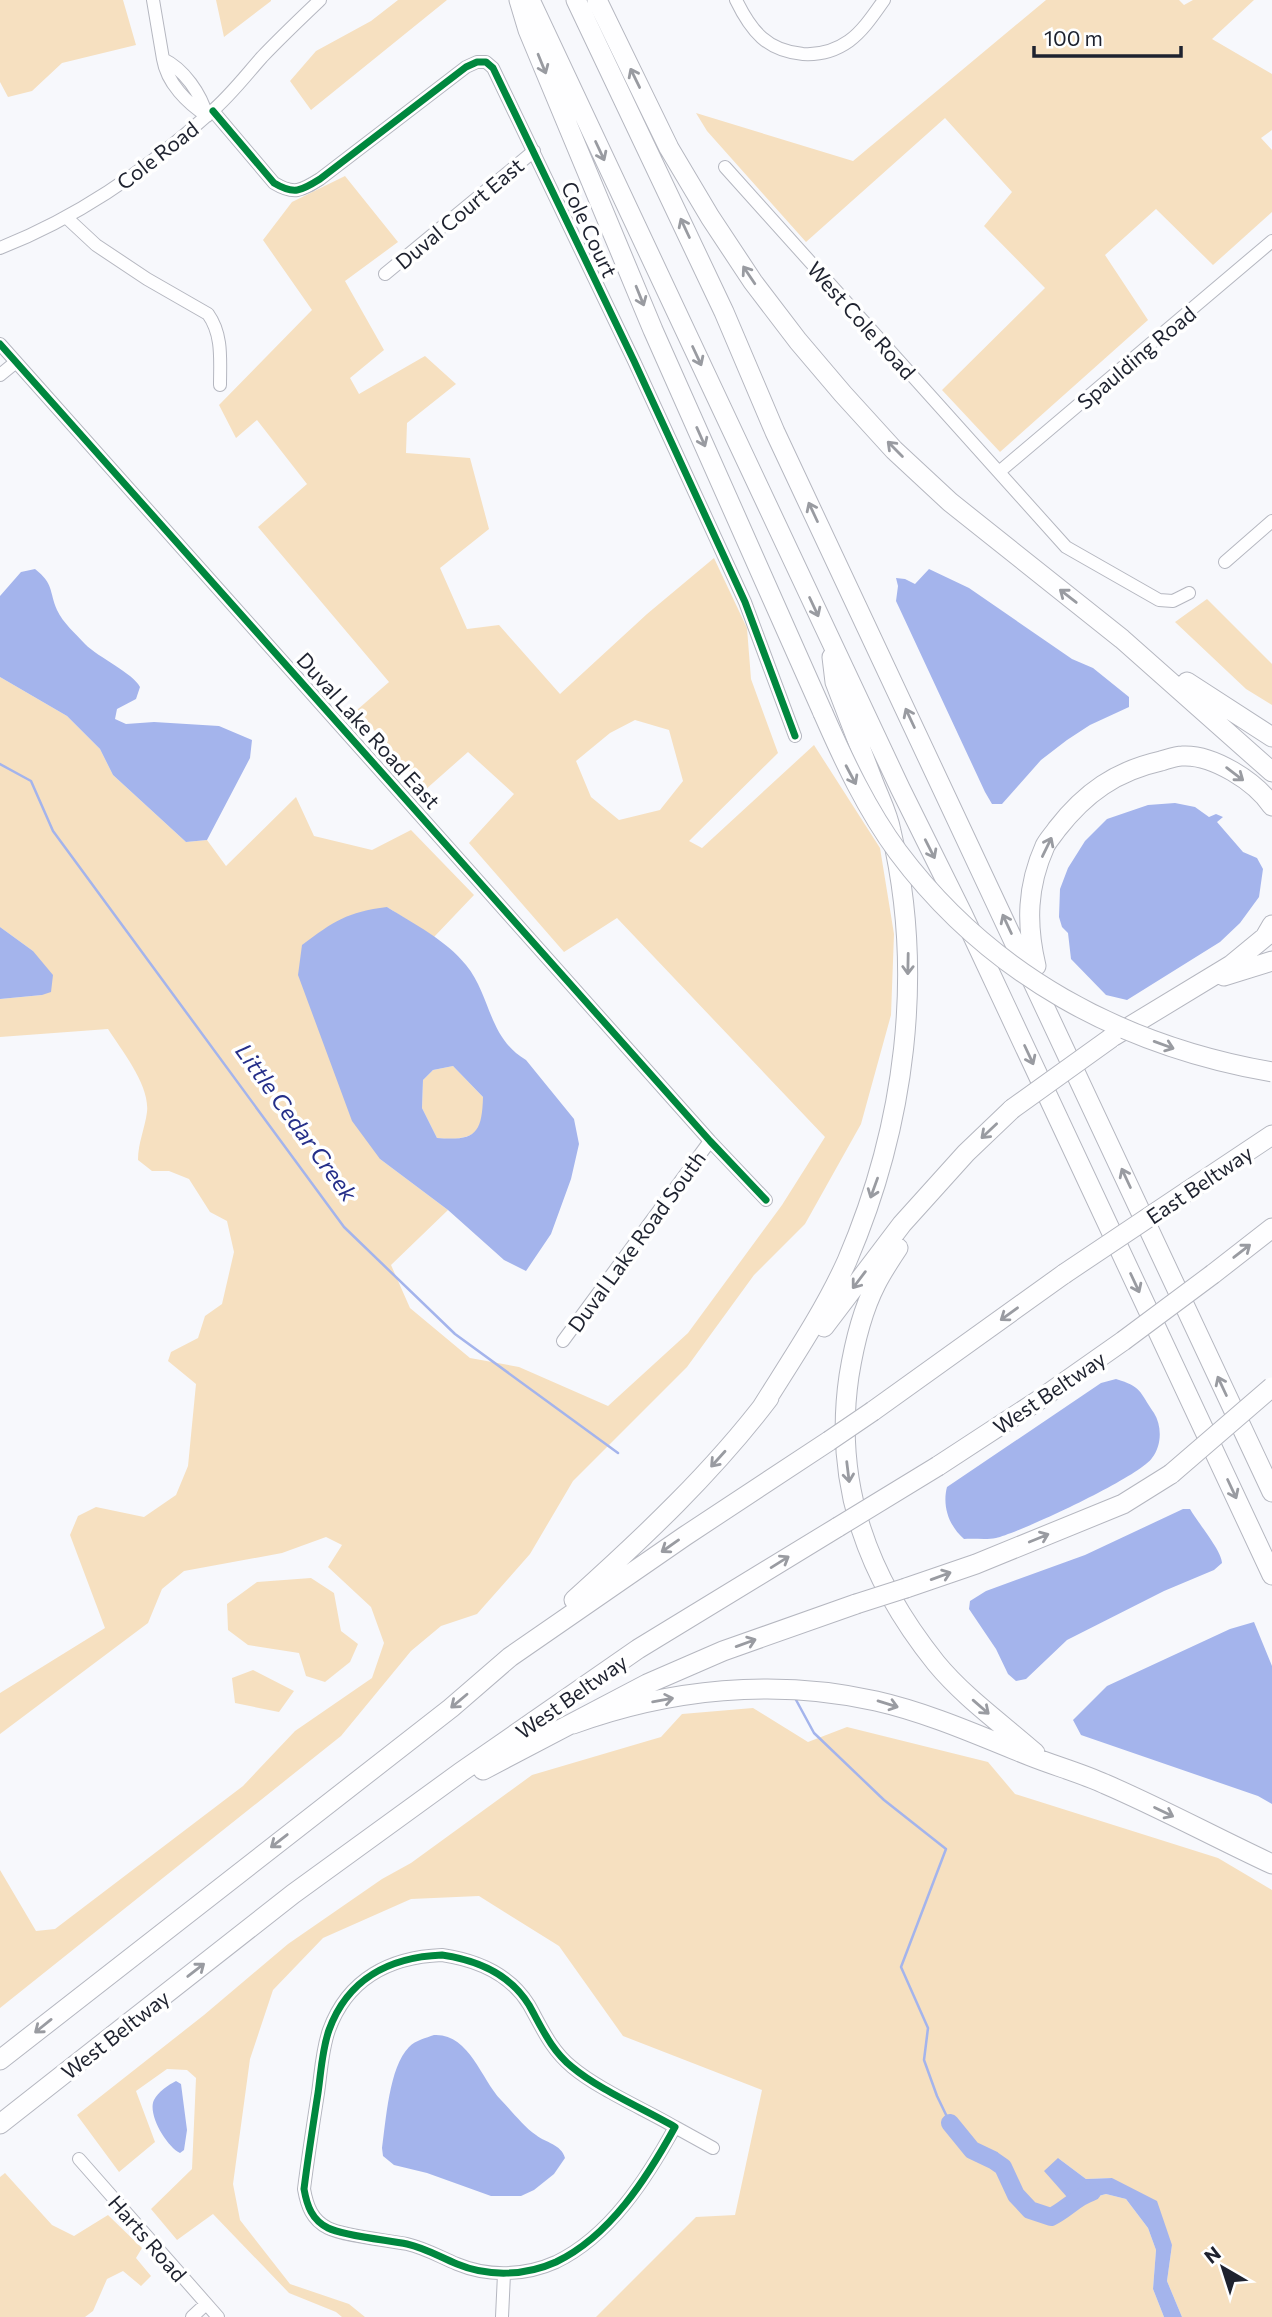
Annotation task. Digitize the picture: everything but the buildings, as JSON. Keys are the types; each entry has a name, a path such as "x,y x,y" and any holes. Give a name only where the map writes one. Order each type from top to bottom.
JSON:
{"highway":[{"path":"519,0 528,30 653,330 823,713 868,805 898,852 938,901 985,946 1080,1009 1131,1032 1211,1060 1272,1072"},
{"path":"530,0 1272,1575"},
{"path":"576,0 724,312 775,432 1272,1492"},
{"path":"597,0 669,148 753,282 797,341 894,450 950,502 1122,639 1272,772"},
{"path":"1122,639 1272,737"},
{"path":"762,1408 827,1302 847,1260 878,1177 897,1095 907,1032 908,945 891,829 835,682 831,642"},
{"path":"1047,1008 1031,942 1029,896 1045,845 1075,806 1101,785 1144,765 1183,756 1222,764 1266,797 1272,806"},
{"path":"0,2060 451,1708 510,1657 617,1561 718,1460 762,1408 902,1224 966,1153 1012,1109 1111,1038 1231,965 1265,937 1272,925"},
{"path":"1200,983 1272,961"},
{"name":"East Beltway","path":"510,1657 873,1411 1065,1274 1272,1135"},
{"path":"966,1153 902,1240 875,1285 857,1333 843,1434 852,1502 869,1555 905,1620 938,1665 1047,1763"},
{"name":"West Beltway","path":"0,2124 293,1894 461,1772 638,1649 938,1466 1039,1400 1168,1308 1272,1228"},
{"path":"293,1894 490,1766 646,1684 723,1651 976,1563 1123,1504 1171,1474 1272,1387"},
{"path":"573,1724 603,1713 660,1699 747,1688 825,1692 877,1701 944,1721 1103,1783 1272,1864"}],"street":[{"path":"153,0 163,59 173,64 192,106 210,114"},
{"name":"Cole Road","path":"0,248 67,218 124,182 210,114 320,0"},
{"path":"736,0 749,25 772,46 788,53 814,55 851,40 884,0"},
{"name":"Cole Court","path":"210,114 274,183 285,190 298,190 320,179 466,67 477,62 486,62 499,77 745,603 795,736"},
{"name":"Duval Court East","path":"385,274 534,151"},
{"name":"West Cole Road","path":"725,167 1066,547 1159,600 1173,601 1189,593"},
{"path":"67,218 96,245 147,279 208,314 218,337 220,385"},
{"name":"Spaulding Road","path":"999,472 1272,241"},
{"name":"Duval Lake Road East","path":"0,344 710,1141 766,1200"},
{"path":"0,375 16,362"},
{"path":"1225,562 1272,521"},
{"name":"Duval Lake Road South","path":"563,1340 710,1141"},
{"path":"675,2127 648,2174 590,2241 554,2263 535,2269 504,2274 459,2265 410,2245 330,2229 311,2213 304,2189 325,2045 337,2012 349,1995 381,1968 400,1960 442,1955 464,1958 481,1965 516,1989 559,2056 589,2079 713,2148"},
{"name":"Harts Road","path":"79,2160 218,2317"},
{"path":"502,2317 504,2274"},
{"path":"192,2317 206,2304"}],"shaded area":[{"path":"0,0 123,0 136,45 62,63 32,91 8,97 0,82"},
{"path":"216,0 271,0 271,1 224,37"},
{"path":"398,0 447,0 311,110 290,81 316,51 371,21"},
{"path":"1046,0 1179,0 1184,5 1193,0 1254,0 1212,39 1272,74 1272,130 1261,138 1272,150 1272,212 1213,265 1156,209 1105,255 1148,320 1000,452 942,390 1045,288 984,226 1012,192 945,118 806,242 707,131 696,113 853,161"},
{"path":"345,176 398,242 345,281 384,350 350,378 359,394 425,356 456,384 407,423 406,453 470,458 489,529 440,568 467,629 499,625 560,694 647,614 714,558 747,628 751,679 778,753 689,841 702,848 814,745 880,848 894,934 891,1015 861,1124 805,1224 754,1275 687,1367 573,1481 530,1554 477,1614 441,1626 411,1651 341,1736 0,2008 0,1870 36,1931 55,1929 243,1786 295,1731 372,1678 384,1643 371,1607 328,1567 342,1545 326,1537 282,1553 184,1571 162,1589 148,1623 0,1734 0,1693 105,1628 70,1535 78,1516 96,1507 144,1517 176,1495 188,1466 196,1384 168,1361 171,1352 198,1338 205,1316 222,1304 234,1252 227,1221 210,1212 189,1179 169,1171 152,1171 138,1160 147,1102 140,1080 108,1029 0,1037 0,999 42,995 33,951 0,927 0,677 67,716 100,749 113,775 186,842 207,840 226,866 296,797 314,836 372,850 411,830 474,895 434,937 387,907 380,1159 448,1210 391,1265 410,1308 470,1358 519,1367 608,1406 688,1333 782,1205 825,1137 617,918 564,952 469,843 514,794 468,752 425,790 357,710 389,682 258,527 307,484 257,420 236,438 219,405 312,310 263,240 292,202","holes":["635,720 669,730 683,781 660,810 619,820 591,797 576,761 610,733"]},
{"path":"1207,599 1272,664 1272,705 1246,689 1175,622"},
{"path":"453,1066 483,1097 483,1121 476,1132 470,1135 457,1139 437,1138 422,1108 423,1080 433,1070"},
{"path":"311,1578 334,1593 341,1631 358,1644 350,1662 325,1682 306,1676 299,1653 248,1645 228,1630 227,1604 257,1582"},
{"path":"253,1670 294,1691 279,1712 235,1703 232,1678"},
{"path":"753,1708 808,1742 847,1727 988,1762 1015,1794 1218,1858 1272,1890 1272,2317 1182,2317 1167,2281 1172,2245 1112,2178 1086,2179 1058,2158 1087,2199 1106,2194 1126,2199 1148,2228 1156,2250 1153,2289 1164,2317 596,2317 696,2217 735,2215 762,2090 623,2036 559,1946 479,1896 411,1899 323,1938 273,1990 250,2059 233,2184 240,2220 290,2284 349,2304 365,2317 342,2317 289,2293 213,2214 177,2240 151,2209 192,2169 196,2078 187,2070 167,2069 136,2091 155,2142 119,2172 77,2115 204,2015 288,1944 382,1879 411,1863 532,1775 661,1737 682,1714"},
{"path":"5,2173 52,2225 74,2236 108,2215 142,2248 136,2258 151,2276 141,2286 123,2271 107,2279 93,2311 85,2317 0,2317 0,2177"}],"water":[{"path":"35,569 48,584 57,610 70,628 85,644 130,676 140,687 136,699 117,709 115,719 126,724 154,722 219,726 252,740 250,758 207,840 186,842 113,775 100,749 67,716 0,677 0,596 21,572"},
{"path":"929,569 969,588 1072,659 1093,668 1129,697 1129,707 1090,725 1041,760 1002,804 992,804 985,792 896,601 896,578 915,584"},
{"path":"1175,803 1195,807 1209,817 1216,814 1223,817 1217,822 1243,852 1257,858 1263,869 1259,897 1240,923 1220,942 1127,1000 1106,995 1071,959 1068,933 1062,927 1059,917 1060,889 1068,868 1085,841 1107,819 1148,805"},
{"path":"387,907 429,933 466,965 481,989 504,1040 526,1060 574,1119 579,1144 571,1179 551,1234 526,1271 504,1260 448,1210 380,1159 352,1121 298,975 302,945 342,919","holes":["453,1066 483,1097 481,1119 474,1133 460,1138 437,1138 422,1108 423,1080 433,1070"]},
{"path":"0,927 33,951 53,975 51,992 0,999"},
{"path":"1116,1379 1139,1391 1157,1418 1159,1441 1152,1458 1126,1478 1029,1526 996,1538 964,1539 954,1528 948,1515 945,1501 947,1487 1101,1383"},
{"path":"1183,1509 1190,1509 1214,1544 1222,1563 1214,1570 1164,1591 1067,1640 1026,1679 1016,1681 1008,1674 996,1649 969,1609 970,1601 986,1591 1085,1555"},
{"path":"1254,1622 1272,1666 1272,1804 1258,1796 1081,1735 1073,1720 1107,1686 1230,1629"},
{"path":"434,2035 446,2036 465,2049 494,2091 518,2118 540,2138 563,2153 565,2158 554,2174 534,2190 521,2196 491,2196 427,2173 394,2165 383,2156 387,2109 397,2067 409,2047"},
{"path":"176,2081 181,2084 187,2130 184,2150 180,2153 169,2144 153,2113 154,2100 158,2094"},
{"path":"1058,2158 1086,2179 1112,2178 1157,2201 1172,2245 1167,2281 1182,2317 1164,2317 1153,2289 1156,2250 1148,2228 1126,2199 1106,2194 1074,2205 1044,2171"}],"waterway":[{"name":"Little Cedar Creek","path":"0,764 31,781 53,831 344,1227 455,1334 618,1453"},
{"name":"Little Cedar Creek","path":"795,1698 814,1733 884,1800 946,1849 901,1967 928,2028 924,2060 950,2123"},
{"name":"Little Cedar Creek","path":"950,2123 972,2150 1003,2167 1016,2195 1030,2210 1051,2217 1092,2192"}],"cycle path":[{"path":"213,111 274,183 297,190 320,179 466,67 477,62 486,62 493,68 634,361 745,602 795,736"},
{"path":"0,344 710,1141 766,1200"},
{"path":"442,1955 479,1965 502,1977 521,1994 553,2046 572,2067 608,2091 675,2127 639,2185 610,2221 575,2251 544,2267 506,2273 481,2271 414,2246 335,2231 322,2225 314,2217 307,2201 304,2189 323,2053 337,2012 360,1984 374,1974 406,1960 442,1955"}]}
